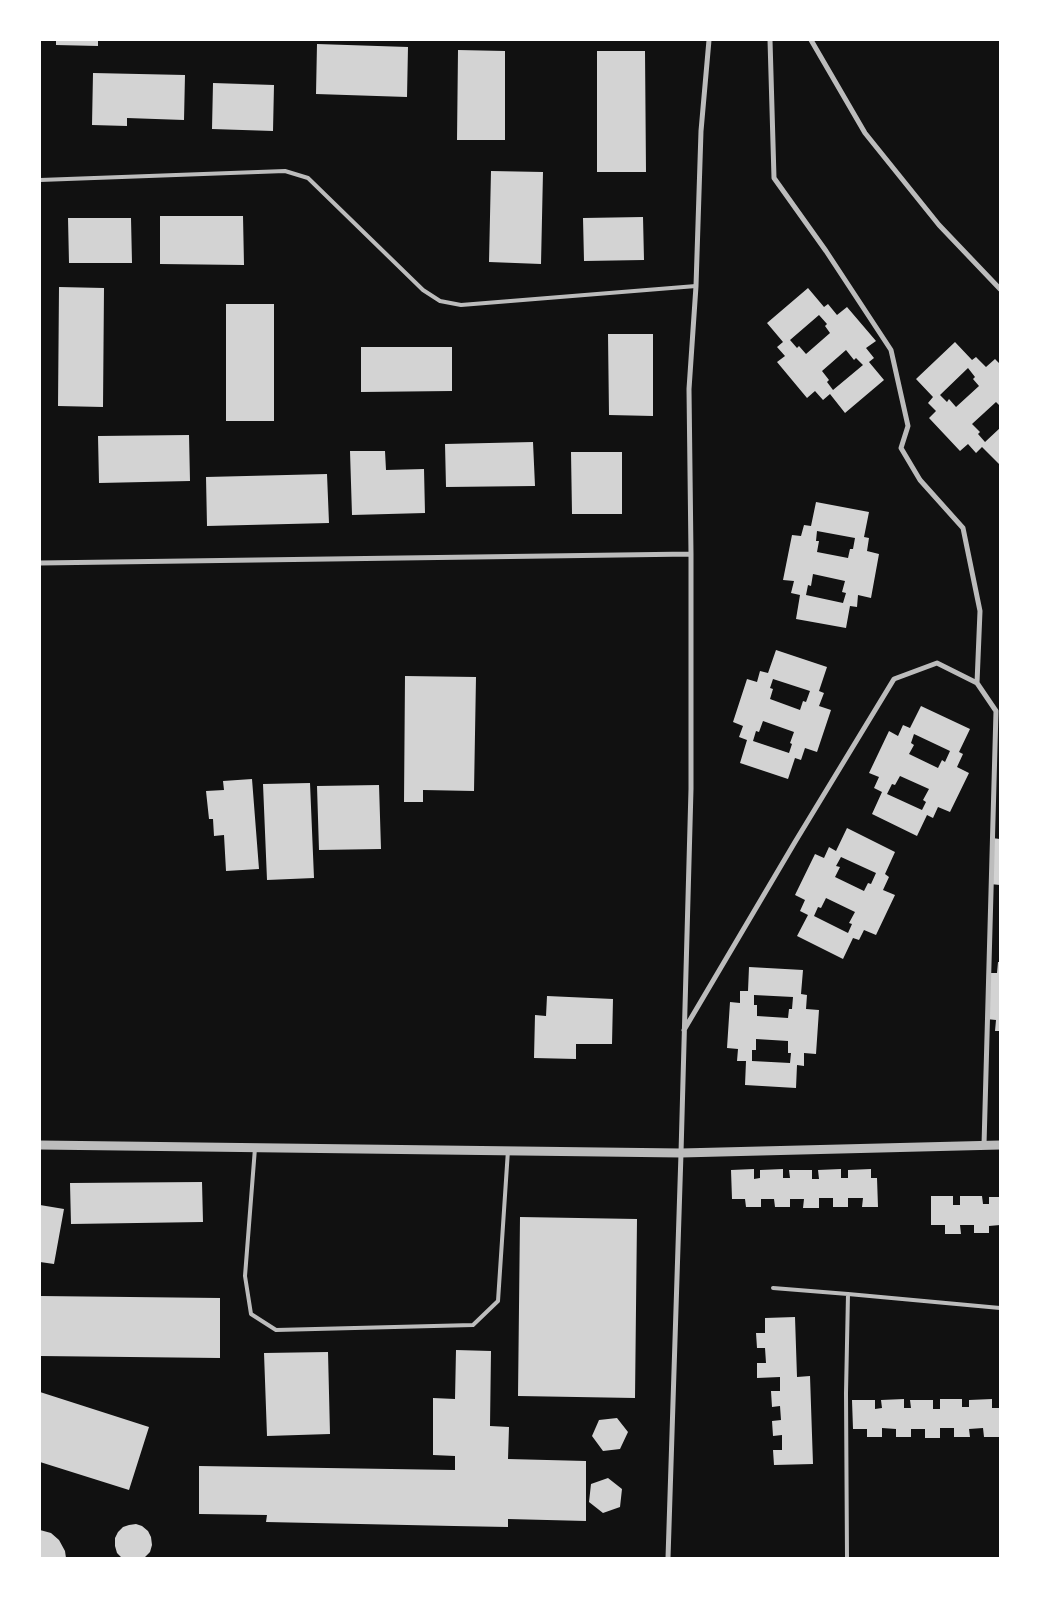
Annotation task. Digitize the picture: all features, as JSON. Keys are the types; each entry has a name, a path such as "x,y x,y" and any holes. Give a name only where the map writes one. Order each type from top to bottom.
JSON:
{"street":[{"path":"668,1558 690,789 691,554 689,389 696,286 701,130 709,40"},
{"path":"770,40 774,178 826,251 891,350 908,426 901,448 920,480 963,528 980,611 977,683"},
{"path":"811,40 865,134 939,225 1000,289"},
{"path":"40,562 691,554"},
{"path":"684,1031 795,842 894,679 937,663 977,683 996,711 984,1145"},
{"path":"40,1145 681,1152 1000,1145"}],"lane":[{"path":"40,180 285,171 308,178 423,290 440,301 462,305 696,286"},
{"path":"255,1148 245,1276 251,1314 276,1330 473,1325 498,1302 508,1150"},
{"path":"773,1288 1000,1308"},
{"path":"847,1558 846,1393 848,1294"}],"building":[{"path":"56,40 98,40 98,46 56,45"},
{"path":"317,44 408,47 407,97 316,94"},
{"path":"458,50 505,51 505,140 457,140"},
{"path":"597,51 645,51 646,172 597,172"},
{"path":"93,73 185,75 184,120 127,118 127,126 92,125"},
{"path":"213,83 274,85 273,131 212,129"},
{"path":"491,171 543,172 541,264 489,262"},
{"path":"160,216 243,216 244,265 160,264"},
{"path":"643,217 644,260 584,261 583,218"},
{"path":"68,218 131,218 132,263 69,263"},
{"path":"59,287 104,288 103,407 58,406"},
{"path":"808,288 824,307 828,304 837,315 847,307 876,341 866,348 874,358 869,362 884,380 845,413 830,394 823,400 815,391 807,398 777,362 785,356 777,347 783,342 767,323","holes":["819,315 827,324 825,326 830,333 806,354 790,340","846,350 854,360 856,358 863,365 833,390 827,382 829,380 822,371"]},
{"path":"226,304 274,304 274,421 226,421"},
{"path":"608,334 653,334 653,416 609,415"},
{"path":"955,342 972,360 976,357 986,367 995,359 1000,364 1000,406 996,402 972,424 980,432 978,434 985,442 1000,428 1000,465 982,447 976,453 968,444 960,451 929,418 936,411 928,403 933,397 916,379","holes":["968,368 975,377 973,379 979,386 956,407 949,399 947,402 940,395"]},
{"path":"361,347 452,347 452,391 361,392"},
{"path":"189,435 190,481 99,483 98,436"},
{"path":"533,442 535,486 446,487 445,444"},
{"path":"350,451 385,451 386,470 424,469 425,513 352,515"},
{"path":"571,452 622,452 622,514 572,514"},
{"path":"327,474 329,523 207,526 206,477"},
{"path":"816,502 869,512 864,537 869,538 867,551 879,554 871,598 858,595 857,607 850,606 846,628 796,619 800,595 791,593 794,581 783,580 792,535 801,536 804,525 811,526","holes":["817,531 855,538 853,549 850,549 848,558 817,552 819,541 816,541","813,574 845,581 842,592 846,593 843,603 806,595 808,585 811,586"]},
{"path":"776,650 827,667 819,691 824,693 819,706 831,710 817,752 805,748 801,760 795,758 788,779 740,763 747,740 739,737 743,726 733,722 747,679 757,682 760,671 768,673","holes":["773,679 810,691 806,702 803,701 800,710 770,699 773,689 770,688","763,721 794,732 789,753 753,741 756,731 759,732"]},
{"path":"405,676 476,677 474,791 423,790 423,802 404,802"},
{"path":"921,706 970,729 959,752 963,754 957,767 969,773 950,812 938,807 933,818 927,815 917,836 872,814 882,792 874,788 879,777 869,773 889,731 898,736 903,725 910,728","holes":["914,734 950,751 945,762 942,760 938,768 909,754 914,745 911,743","900,776 929,789 923,800 926,802 922,810 887,794 892,784 895,785"]},
{"path":"252,779 259,869 226,871 224,835 214,836 213,819 209,819 206,791 224,790 223,781"},
{"path":"310,783 314,878 267,880 263,784"},
{"path":"379,785 381,849 319,850 317,786"},
{"path":"847,828 895,852 885,874 889,877 883,890 895,895 876,935 864,930 859,940 853,938 843,959 797,936 808,915 800,911 805,900 795,895 815,854 824,858 829,847 836,851","holes":["841,857 876,873 871,884 868,883 864,891 835,877 840,867 836,866","826,898 855,912 849,923 852,924 848,933 814,916 818,907 821,908"]},
{"path":"992,838 1000,839 1000,885 990,884"},
{"path":"998,962 1000,962 1000,1031 995,1031 996,1020 986,1019 987,973 997,973"},
{"path":"749,967 803,970 801,994 807,995 806,1009 819,1010 816,1054 804,1053 804,1066 797,1065 796,1088 745,1085 746,1061 737,1061 738,1049 727,1048 730,1002 740,1003 740,991 748,991","holes":["754,995 793,997 792,1009 789,1009 788,1018 757,1016 757,1005 754,1005","756,1039 788,1041 788,1053 791,1053 790,1063 752,1061 752,1050 756,1050"]},
{"path":"547,996 613,999 612,1044 576,1044 576,1059 534,1058 535,1015 546,1016"},
{"path":"754,1169 754,1179 760,1178 760,1170 783,1169 783,1178 790,1178 789,1170 812,1170 812,1179 819,1179 818,1170 841,1169 841,1178 848,1178 848,1170 871,1169 871,1178 877,1178 878,1207 862,1207 863,1198 848,1198 848,1207 833,1207 833,1198 819,1198 819,1208 803,1208 804,1199 790,1199 790,1207 775,1207 774,1199 761,1199 761,1207 746,1207 745,1199 732,1199 731,1170"},
{"path":"202,1182 203,1222 71,1224 70,1183"},
{"path":"931,1196 953,1196 953,1205 960,1205 960,1196 982,1196 983,1204 989,1204 989,1197 1000,1197 1000,1225 989,1226 989,1233 974,1233 974,1225 960,1225 961,1234 945,1234 945,1225 931,1225"},
{"path":"40,1205 64,1209 54,1264 40,1262"},
{"path":"520,1217 637,1219 635,1398 518,1396"},
{"path":"40,1296 220,1298 220,1358 40,1356"},
{"path":"795,1317 797,1377 810,1376 813,1464 774,1465 773,1450 782,1450 782,1435 773,1436 772,1421 781,1420 780,1406 772,1407 771,1391 780,1391 780,1377 757,1378 757,1363 766,1363 765,1348 757,1348 756,1333 765,1333 765,1318"},
{"path":"456,1350 491,1351 490,1426 509,1427 508,1459 586,1461 586,1521 508,1519 508,1527 266,1522 267,1515 199,1514 199,1466 455,1470 455,1456 433,1455 433,1398 455,1399"},
{"path":"328,1352 330,1434 267,1436 264,1353"},
{"path":"40,1392 149,1427 129,1490 40,1462"},
{"path":"904,1399 904,1408 911,1408 910,1400 933,1400 933,1409 940,1409 940,1399 962,1399 962,1407 969,1407 969,1400 992,1399 992,1408 1000,1408 999,1437 984,1437 983,1428 969,1429 970,1437 954,1437 954,1428 940,1428 940,1438 925,1438 925,1429 911,1429 911,1437 896,1437 896,1429 882,1428 882,1437 867,1437 867,1429 853,1429 852,1400 875,1400 875,1409 882,1408 881,1400"},
{"path":"617,1418 628,1432 620,1449 603,1451 592,1436 599,1420"},
{"path":"608,1478 622,1489 620,1507 603,1513 589,1502 591,1484"},
{"path":"136,1524 148,1531 151,1537 152,1545 150,1552 144,1558 122,1558 117,1553 115,1538 123,1527"},
{"path":"40,1530 51,1533 59,1540 65,1551 66,1558 40,1558"}]}
